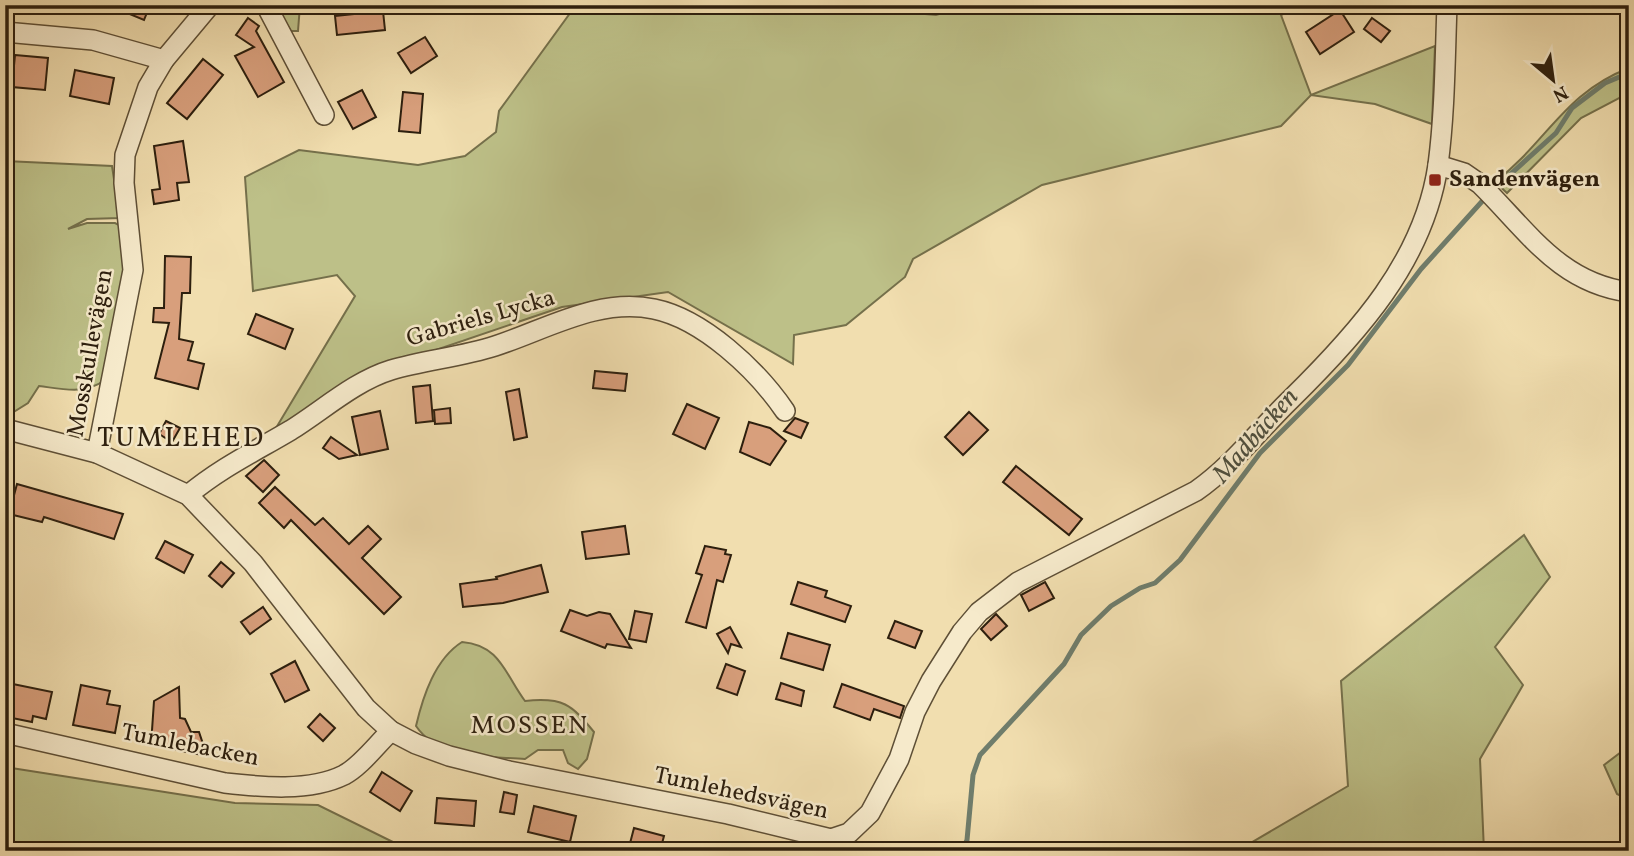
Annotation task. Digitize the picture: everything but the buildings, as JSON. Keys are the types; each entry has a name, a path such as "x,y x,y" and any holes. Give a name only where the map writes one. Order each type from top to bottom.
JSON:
{"street":[{"name":"Mosskullevägen","path":"97,453 133,270 124,183 125,155 148,87 164,60 211,5"},
{"path":"266,5 324,115"},
{"name":"Tumlehedsvägen","path":"5,429 97,453 188,495 253,563 366,708 391,731 449,756 509,771 768,822 842,844 870,813 899,759 915,712 930,681 962,632 979,612 1018,582 1196,491 1221,473 1349,340 1380,302 1414,243 1438,165 1445,85 1447,5"},
{"path":"5,32 93,40 164,60"},
{"path":"1438,165 1464,173 1487,190 1566,270 1593,285 1629,292"},
{"name":"Gabriels Lycka","path":"188,495 220,469 289,431 372,377 393,369 495,346 547,325 586,314 627,307 651,308 681,316 706,331 771,390 785,411"},
{"name":"Tumlebacken","path":"5,733 225,782 260,786 321,782 346,774 391,731"}],"green space":[{"path":"282,5 300,5 298,31 291,31 277,10"},
{"path":"576,5 900,5 903,12 936,15 969,5 1301,5 1281,15 1311,95 1281,126 1042,185 913,259 905,277 846,325 794,335 793,364 668,292 562,307 374,371 276,428 355,296 337,275 253,291 245,177 299,150 418,165 465,156 496,132 499,111"},
{"path":"1435,46 1432,124 1375,104 1311,95"},
{"path":"1629,68 1629,93 1581,118 1507,193 1495,182 1588,91"},
{"path":"5,161 112,166 120,218 87,219 68,229 87,223 115,223 123,227 124,278 105,380 81,389 39,386 28,403 12,413 5,412"},
{"path":"1524,535 1550,577 1495,647 1523,685 1480,759 1484,851 1237,851 1348,786 1341,681"},
{"path":"462,642 475,644 493,655 525,701 557,702 572,709 586,722 594,732 587,759 578,769 568,763 563,750 538,750 525,759 480,756 451,751 426,737 416,726 422,703 437,668"},
{"path":"1629,746 1629,800 1617,794 1604,765"},
{"path":"5,767 235,803 318,805 399,845 420,851 5,851"}],"waterway":[{"name":"Madbäcken","path":"1493,190 1556,133 1572,108 1605,83 1629,73"},
{"name":"Madbäcken","path":"962,851 967,840 973,775 980,755 1064,664 1081,635 1111,606 1140,588 1155,583 1180,560 1260,453 1348,365 1421,269 1486,197"}],"place":[{"name":"Sandenvägen","path":"1435,180"}],"district":[{"name":"TUMLEHED","path":"181,438"},
{"name":"MOSSEN","path":"530,726"}]}
